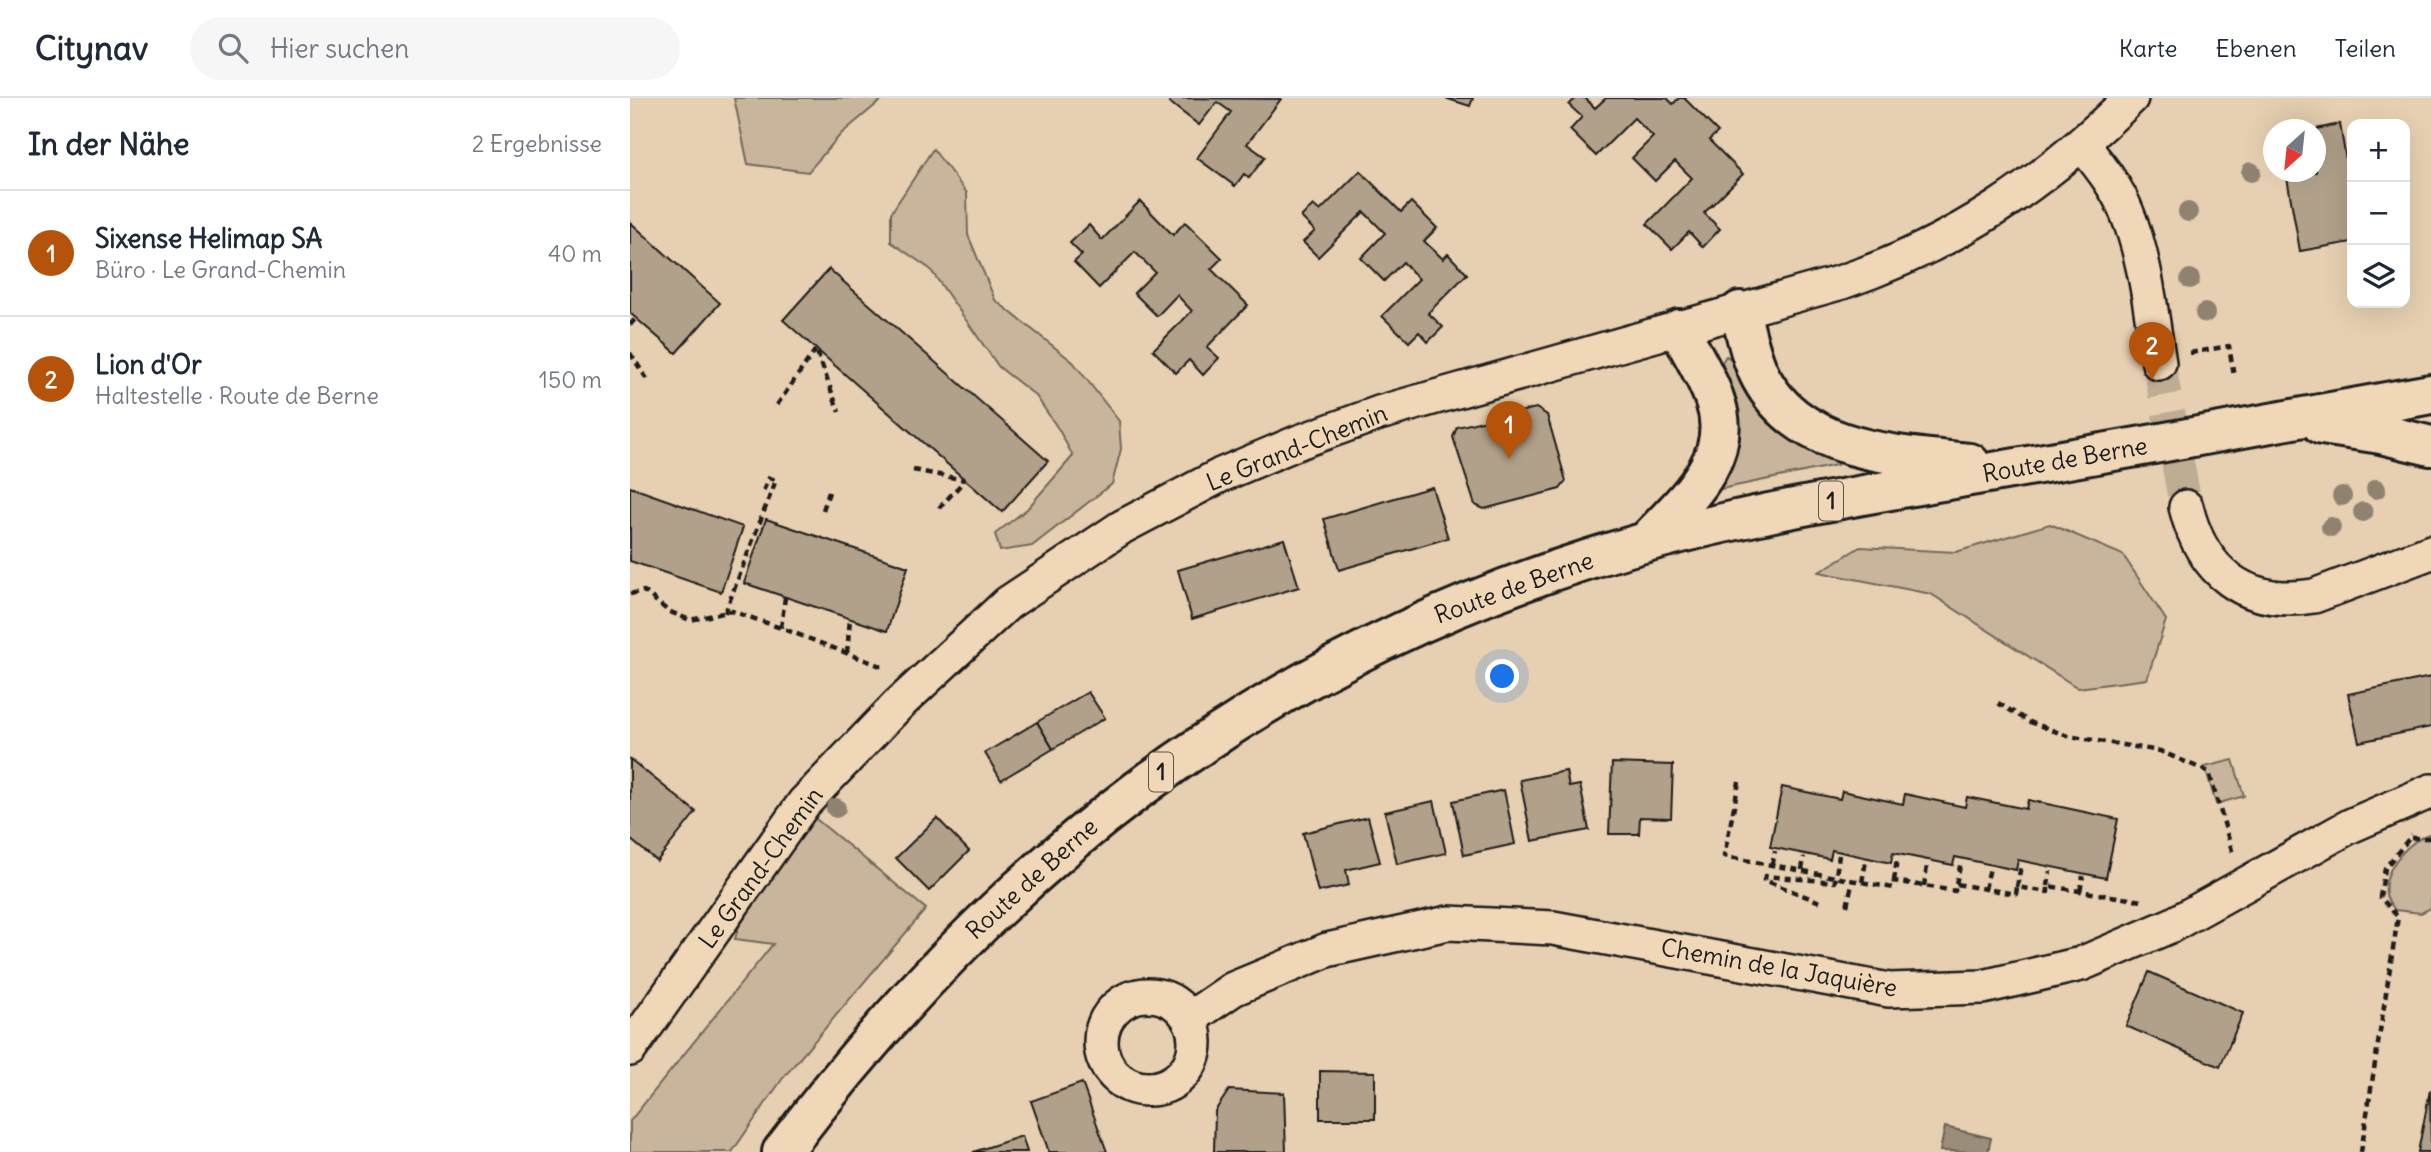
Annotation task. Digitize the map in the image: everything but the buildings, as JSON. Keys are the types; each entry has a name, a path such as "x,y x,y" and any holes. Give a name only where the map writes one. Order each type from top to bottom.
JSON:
{"main road":[{"path":"1740,311 1753,361 1762,380 1788,412 1811,429 1844,443 1883,453 2018,468"},
{"path":"1646,542 1699,485 1712,464 1718,445 1720,421 1716,403 1679,329"},
{"name":"Route de Berne","path":"782,1152 844,1073 947,956 1058,852 1117,803 1176,761 1250,712 1360,651 1468,602 1587,559 1646,542 1813,505 2431,394"},
{"path":"2289,420 2381,434 2431,446"}],"street":[{"name":"Le Grand-Chemin","path":"630,1049 804,803 898,705 1008,603 1122,527 1221,475 1299,442 1379,414 1842,282 1913,255 1958,233 1999,207 2082,144 2131,98"},
{"path":"2082,144 2106,175 2126,211 2140,251 2168,359"},
{"path":"2186,507 2192,529 2210,561 2240,586 2275,599 2314,596 2431,552"},
{"name":"Chemin de la Jaquière","path":"1189,1019 1233,989 1327,950 1448,923 1553,928 1889,990 1983,987 2081,964 2172,925 2350,826 2427,793"}],"path":[{"path":"630,325 636,318"},
{"path":"2168,359 2229,346 2234,376"},
{"path":"777,405 816,349 839,412"},
{"path":"630,352 647,379"},
{"path":"913,470 965,480 939,508"},
{"path":"725,613 776,480 769,478 762,491"},
{"path":"823,510 829,492"},
{"path":"630,594 644,591 668,611 690,620 732,611 886,668"},
{"path":"781,628 785,597"},
{"path":"847,653 850,619"},
{"path":"1997,703 2029,722 2068,737 2160,751 2209,772 2234,858 2238,856 2263,874"},
{"path":"1739,782 1724,856 1893,888 1897,859"},
{"path":"2361,1152 2398,917 2381,897 2385,868 2411,838 2427,793"},
{"path":"2411,838 2431,838"},
{"path":"1772,865 1775,851"},
{"path":"1820,902 1765,880 1765,876 1835,882 1839,855"},
{"path":"1802,870 1804,858"},
{"path":"1862,882 1866,861"},
{"path":"1894,881 1955,891 1961,862"},
{"path":"1956,884 2015,894 2021,865"},
{"path":"1924,886 1927,866"},
{"path":"1985,889 1990,868"},
{"path":"2017,887 2048,892 2050,872"},
{"path":"2080,891 2082,876"},
{"path":"1847,906 1853,880"},
{"path":"2048,886 2145,902"}],"shaded area":[{"path":"734,98 884,98 841,134 808,172 748,164"},
{"path":"933,149 967,193 968,235 995,300 1073,362 1119,421 1121,449 1112,484 1032,546 1000,551 995,534 1027,509 1073,456 1036,396 999,367 930,269 891,242 891,213"},
{"path":"1726,356 1730,358 1753,396 1837,460 1837,465 1718,488 1733,400 1722,362"},
{"path":"2050,524 2123,555 2166,620 2147,679 2078,688 1931,594 1819,572 1860,547 1956,552"},
{"path":"2233,760 2244,796 2216,804 2205,767"},
{"path":"811,815 926,909 783,1078 732,1152 630,1152 630,1121 773,944 735,939 745,905"},
{"path":"2431,833 2431,908 2421,913 2395,910 2386,895 2388,875 2406,849"},
{"path":"1945,1127 1991,1138 1988,1152 1940,1151"}],"tunnel":[{"path":"2159,363 2186,507"}],"place":[{"name":"Lion d'Or","path":"2152,380"},
{"name":"Sixense Helimap SA","path":"1509,459"}]}
